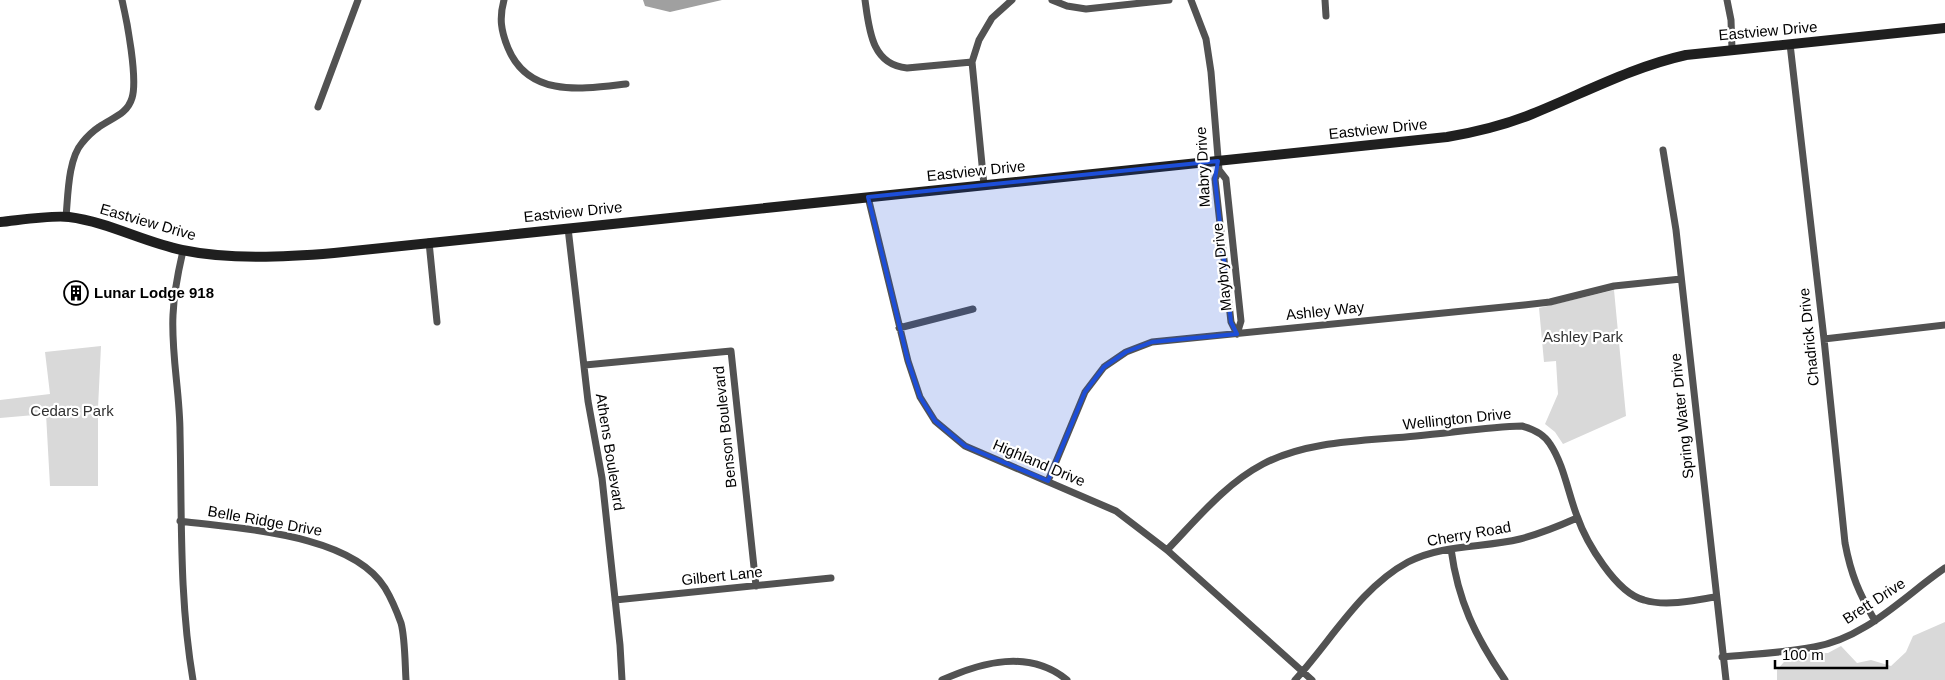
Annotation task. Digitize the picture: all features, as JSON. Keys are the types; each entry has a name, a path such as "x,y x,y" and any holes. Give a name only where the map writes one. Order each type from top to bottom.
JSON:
{"street":[{"path":"66,217 71,167 80,144 98,127 120,116 132,98 134,81 128,24 122,0"},
{"path":"318,108 358,0"},
{"path":"504,0 500,15 503,34 515,62 527,75 546,84 565,88 626,84"},
{"path":"865,0 870,36 885,61 907,68 972,62"},
{"path":"984,184 972,62 979,40 992,18 1012,0"},
{"path":"1052,0 1067,6 1086,9 1169,0"},
{"name":"Mabry Drive","path":"1191,0 1206,39 1211,72 1218,165 1216,179 1231,322 1237,334"},
{"path":"1325,0 1326,16"},
{"path":"1727,0 1731,20 1732,49"},
{"name":"Eastview Drive","path":"0,222 66,217 87,220 183,251 254,257 297,256 984,184 1218,165 1470,133 1532,114 1652,63 1686,55 1945,28"},
{"name":"Chadrick Drive","path":"1790,44 1845,543 1850,570 1860,595 1874,621"},
{"name":"Spring Water Drive","path":"1663,150 1676,230 1726,680"},
{"name":"Maybry Drive","path":"1218,165 1226,179 1241,321 1237,334"},
{"name":"Highland Drive","path":"868,197 899,328 920,397 935,420 965,446 1116,510 1167,550 1312,680"},
{"name":"Athens Boulevard","path":"568,228 588,401 602,478 622,680"},
{"path":"429,242 437,322"},
{"path":"183,251 175,287 173,316 180,431 182,590 192,680"},
{"name":"Ashley Way","path":"1048,482 1085,392 1104,367 1126,352 1152,342 1550,302 1614,286 1681,279"},
{"path":"899,328 973,309"},
{"path":"1824,339 1945,325"},
{"name":"Benson Boulevard","path":"585,366 731,351 756,586"},
{"name":"Wellington Drive","path":"1167,550 1220,494 1242,477 1264,463 1302,449 1522,426 1535,430 1550,443 1560,464 1577,518 1605,569 1624,590 1643,600 1668,603 1716,598"},
{"name":"Cherry Road","path":"1295,680 1364,597 1390,574 1422,556 1451,548 1520,539 1577,518"},
{"name":"Belle Ridge Drive","path":"180,521 303,539 332,547 365,567 385,587 401,624 406,680"},
{"path":"1451,548 1455,578 1464,608 1474,631 1505,680"},
{"name":"Brett Drive","path":"1722,657 1816,647 1843,638 1874,621 1945,568"},
{"name":"Gilbert Lane","path":"615,600 831,578"},
{"path":"943,680 984,664 1000,661 1023,661 1057,672 1067,680"}],"highlighted area":[{"path":"1218,161 1215,179 1231,322 1237,334 1152,342 1126,352 1104,367 1085,392 1048,481 965,446 935,421 920,397 908,361 868,197"}],"green space":[{"name":"Ashley Park","path":"1614,290 1626,416 1563,444 1555,432 1545,424 1558,394 1556,361 1544,362 1539,308"},
{"name":"Cedars Park","path":"101,346 98,408 98,486 50,486 46,414 0,418 0,400 50,394 45,352"},
{"path":"1945,622 1945,680 1777,680 1777,670 1791,654 1828,653 1841,646 1857,663 1871,660 1891,666 1906,652 1913,636"}],"shaded area":[{"path":"643,0 722,0 670,12 645,6"}],"place":[{"name":"Lunar Lodge 918","path":"76,293"}]}
